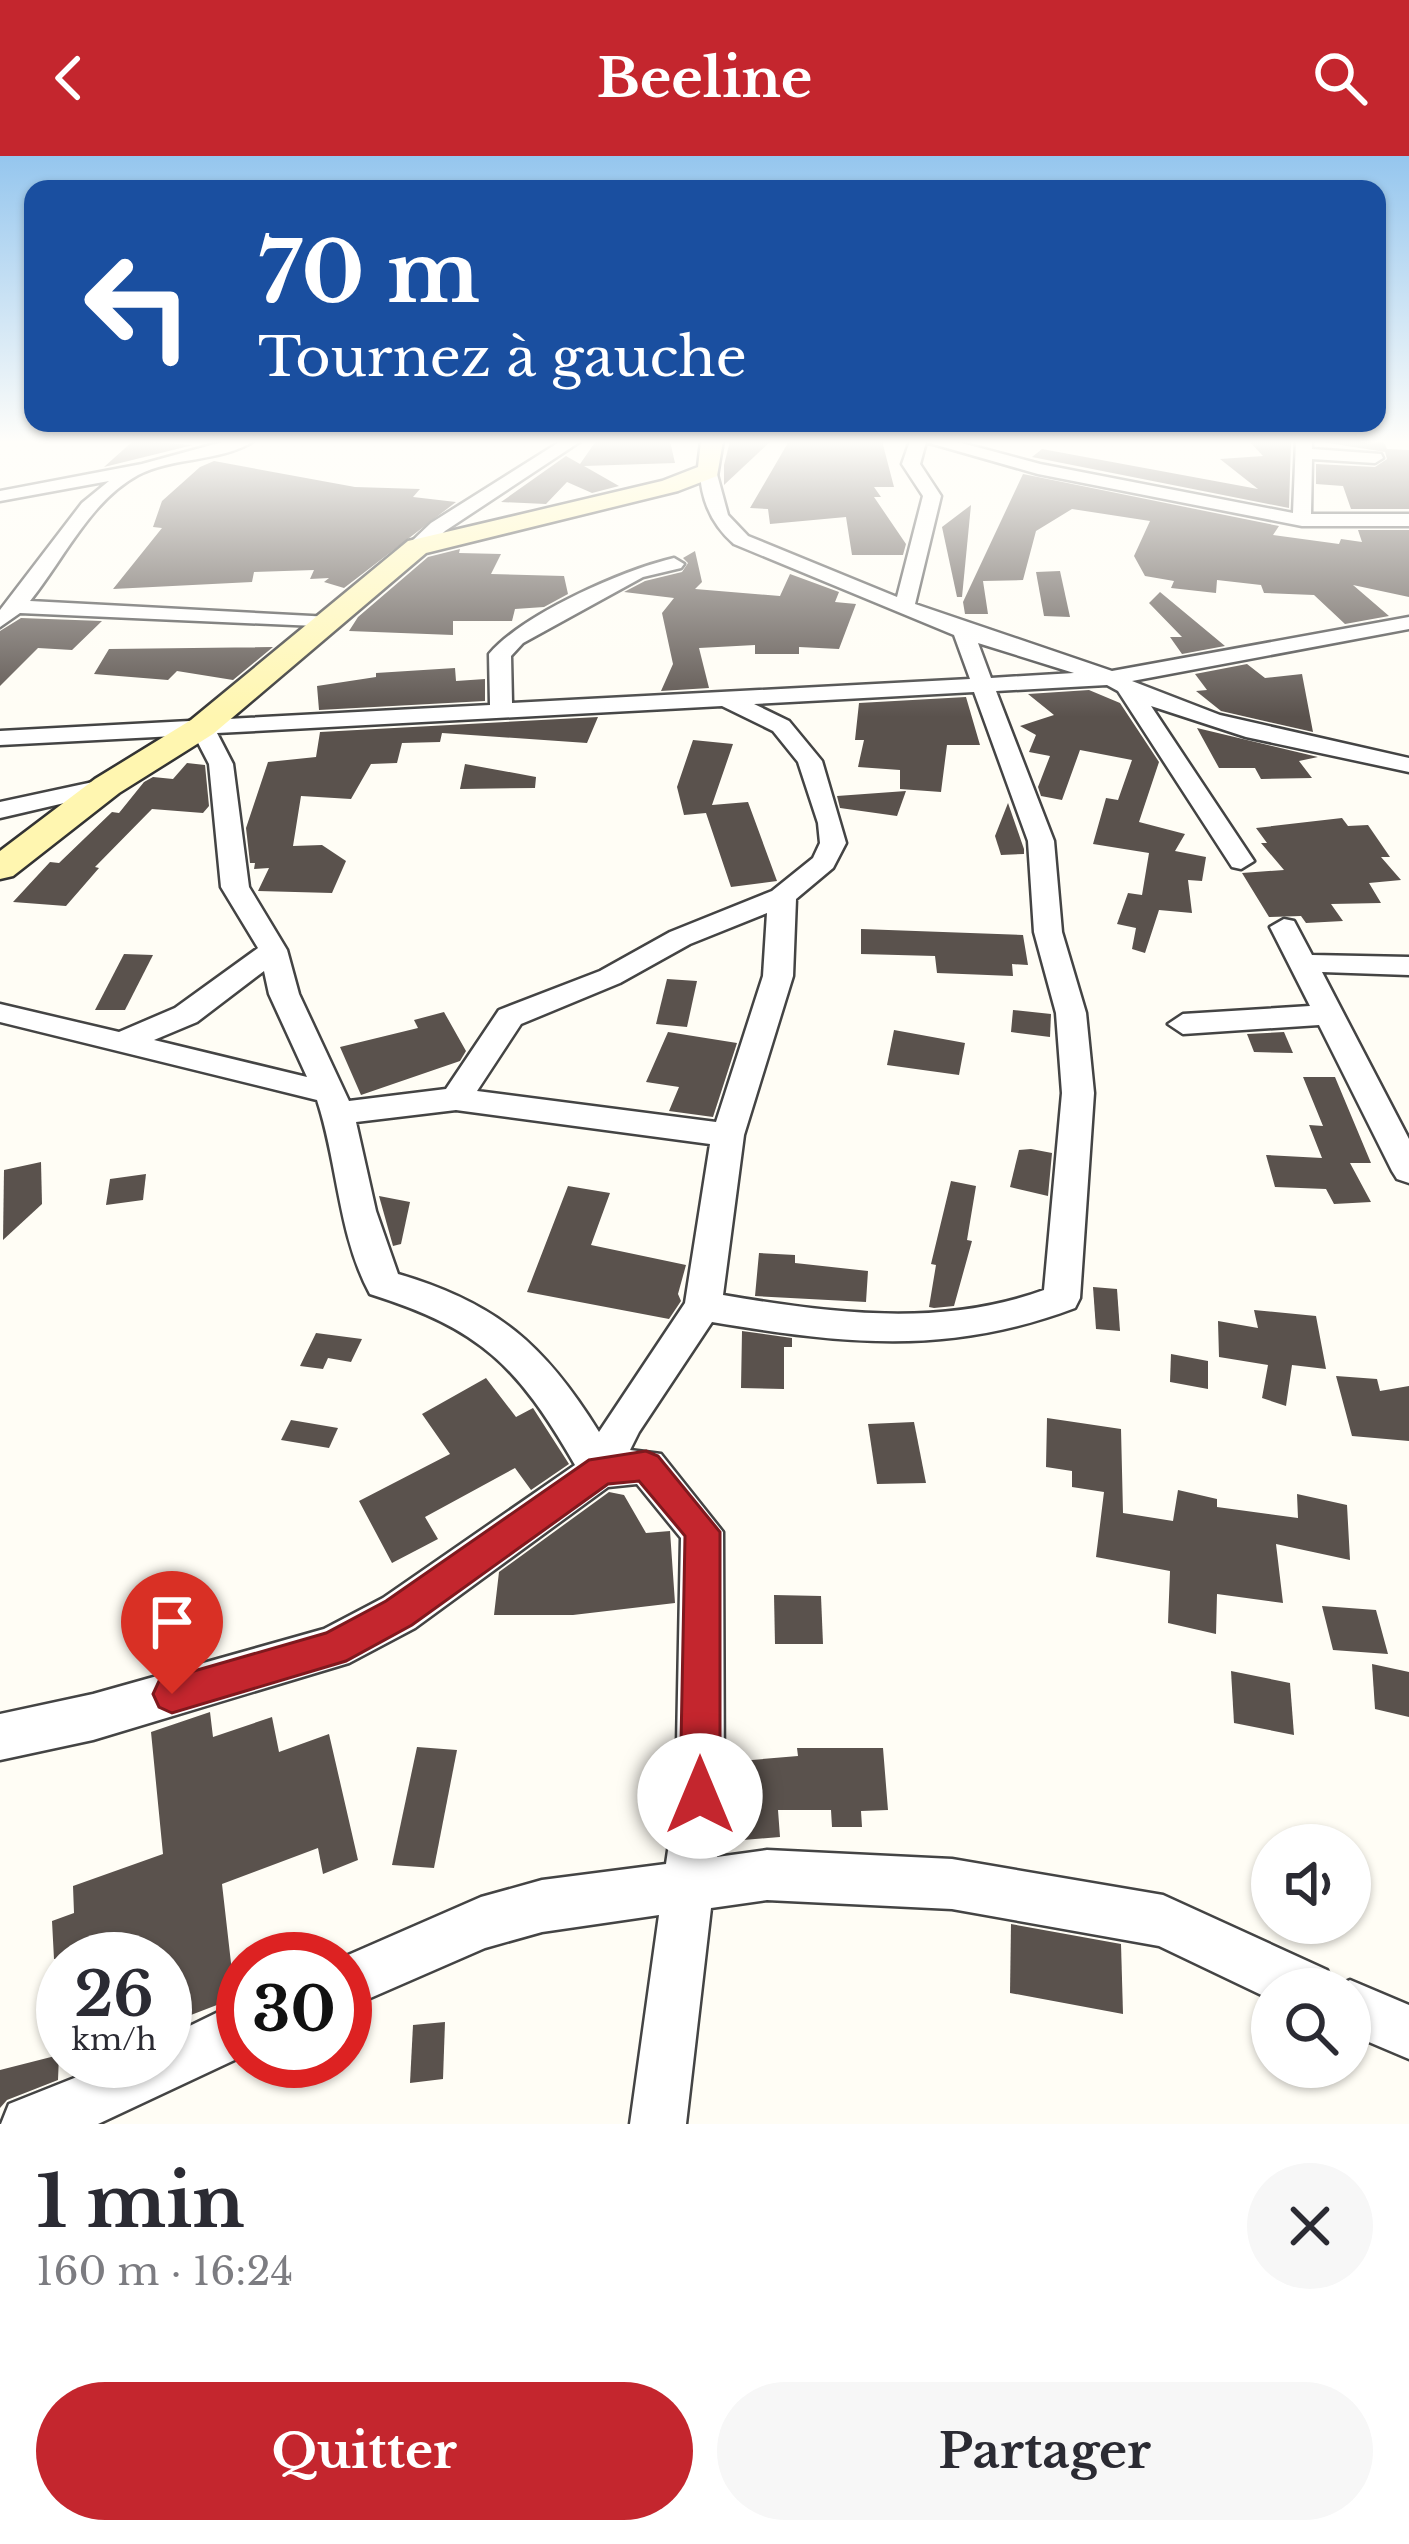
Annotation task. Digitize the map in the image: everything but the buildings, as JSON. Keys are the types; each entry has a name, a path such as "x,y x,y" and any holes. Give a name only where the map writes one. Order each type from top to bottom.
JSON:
{"street":[{"path":"0,621 18,607 70,533"},
{"path":"0,868 107,786 202,727 331,623 432,533"},
{"path":"417,548 479,533"},
{"path":"730,533 733,538 963,631 1294,739 1409,765"},
{"path":"905,605 923,533"},
{"path":"501,710 500,654 516,639 636,573 674,564"},
{"path":"18,607 331,623"},
{"path":"0,738 721,698 1120,684 1409,623"},
{"path":"703,1306 809,1324 899,1329 990,1325 1020,1318 1062,1298 1078,1093 1071,1013 1048,932 1041,841 963,631"},
{"path":"1120,684 1241,861"},
{"path":"456,1099 510,1017 610,977 680,938 782,896 824,862 833,843 825,798 798,742 755,711 721,698"},
{"path":"202,727 221,764 235,887 273,950 284,994 334,1103 348,1144 359,1211 383,1284 437,1298 497,1330 547,1380 601,1470"},
{"path":"0,810 107,786"},
{"path":"0,1737 93,1717 333,1648 399,1613 601,1470 624,1421 703,1306 728,1135 778,976 782,896"},
{"path":"1284,928 1409,1171"},
{"path":"121,1042 186,1015 273,950"},
{"path":"1301,963 1409,966"},
{"path":"0,1013 334,1103 456,1099 728,1135"},
{"path":"1183,1024 1326,1015"},
{"path":"601,1470 646,1466 702,1532 700,1796 658,2124"},
{"path":"372,1971 481,1923 542,1906 767,1875 976,1888 1163,1921 1263,1968"},
{"path":"1371,2016 1409,2032"},
{"path":"28,2124 139,2080 216,2041"}],"route":[{"path":"172,1694 333,1648 399,1613 601,1470 646,1466 702,1532 700,1796"}]}
